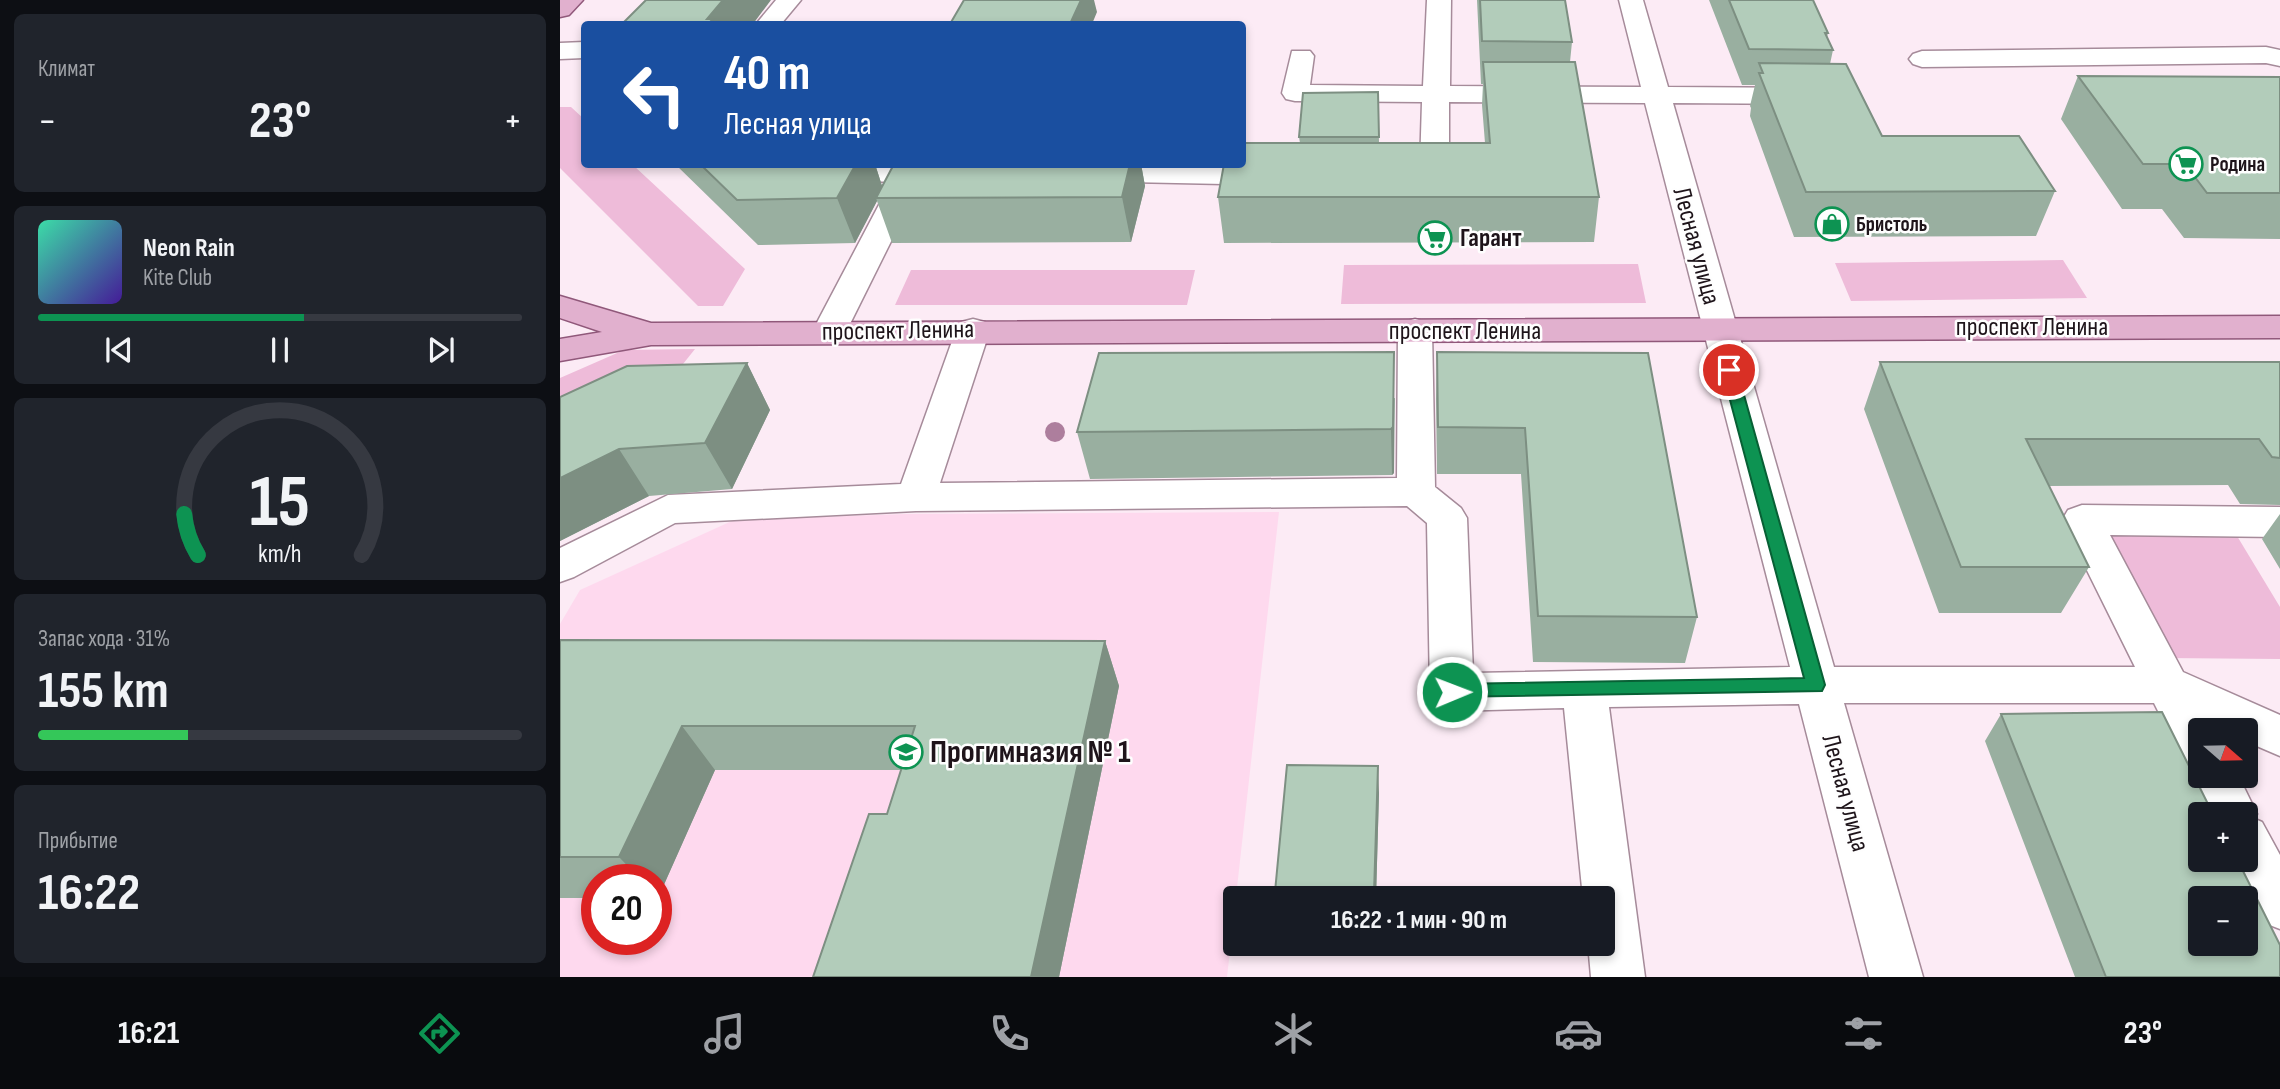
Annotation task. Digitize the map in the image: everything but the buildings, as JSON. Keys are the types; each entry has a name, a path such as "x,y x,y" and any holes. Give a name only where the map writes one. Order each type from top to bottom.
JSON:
{"main road":[{"path":"560,10 571,0"},
{"path":"560,306 593,319 650,334"},
{"name":"проспект Ленина","path":"650,334 973,330 2280,327"},
{"path":"560,350 650,334"}],"street":[{"path":"771,21 789,0"},
{"path":"1395,176 1434,176 1439,0"},
{"name":"Лесная улица","path":"1631,0 1896,977"},
{"path":"560,51 581,50"},
{"path":"1922,59 2266,55 2280,58"},
{"path":"1301,56 1295,93 1835,96"},
{"path":"840,168 846,173 910,169 964,174"},
{"path":"829,332 910,169"},
{"path":"1059,175 1304,176"},
{"path":"916,498 973,330"},
{"path":"1415,330 1416,492"},
{"path":"560,566 668,509 916,498 1416,492 1447,518 1452,692 1816,685 2167,685 2280,736"},
{"path":"2188,726 2082,520 2280,522"},
{"path":"1584,690 1618,977"},
{"path":"2258,863 2280,905"}],"shaded area":[{"path":"560,107 571,107 581,116 581,168 636,168 745,269 723,306 698,306 560,168"},
{"path":"2063,260 2087,298 1851,301 1835,263"},
{"path":"1638,264 1646,303 1341,304 1344,265"},
{"path":"911,270 1195,270 1187,305 895,305"},
{"path":"695,349 671,379 560,420 560,378 624,350"},
{"name":"Прогимназия № 1","path":"1279,512 1237,886 1223,886 1223,956 1229,956 1227,977 560,977 560,624 580,590 734,520 906,514"},
{"path":"2100,531 2234,531 2280,607 2280,659 2164,658"}],"place":[{"name":"Родина","path":"2186,164"},
{"name":"Бристоль","path":"1832,224"},
{"name":"Гарант","path":"1435,238"},
{"name":"Прогимназия № 1","path":"906,752"}],"route":[{"path":"1452,692 1816,685 1729,370"}]}
